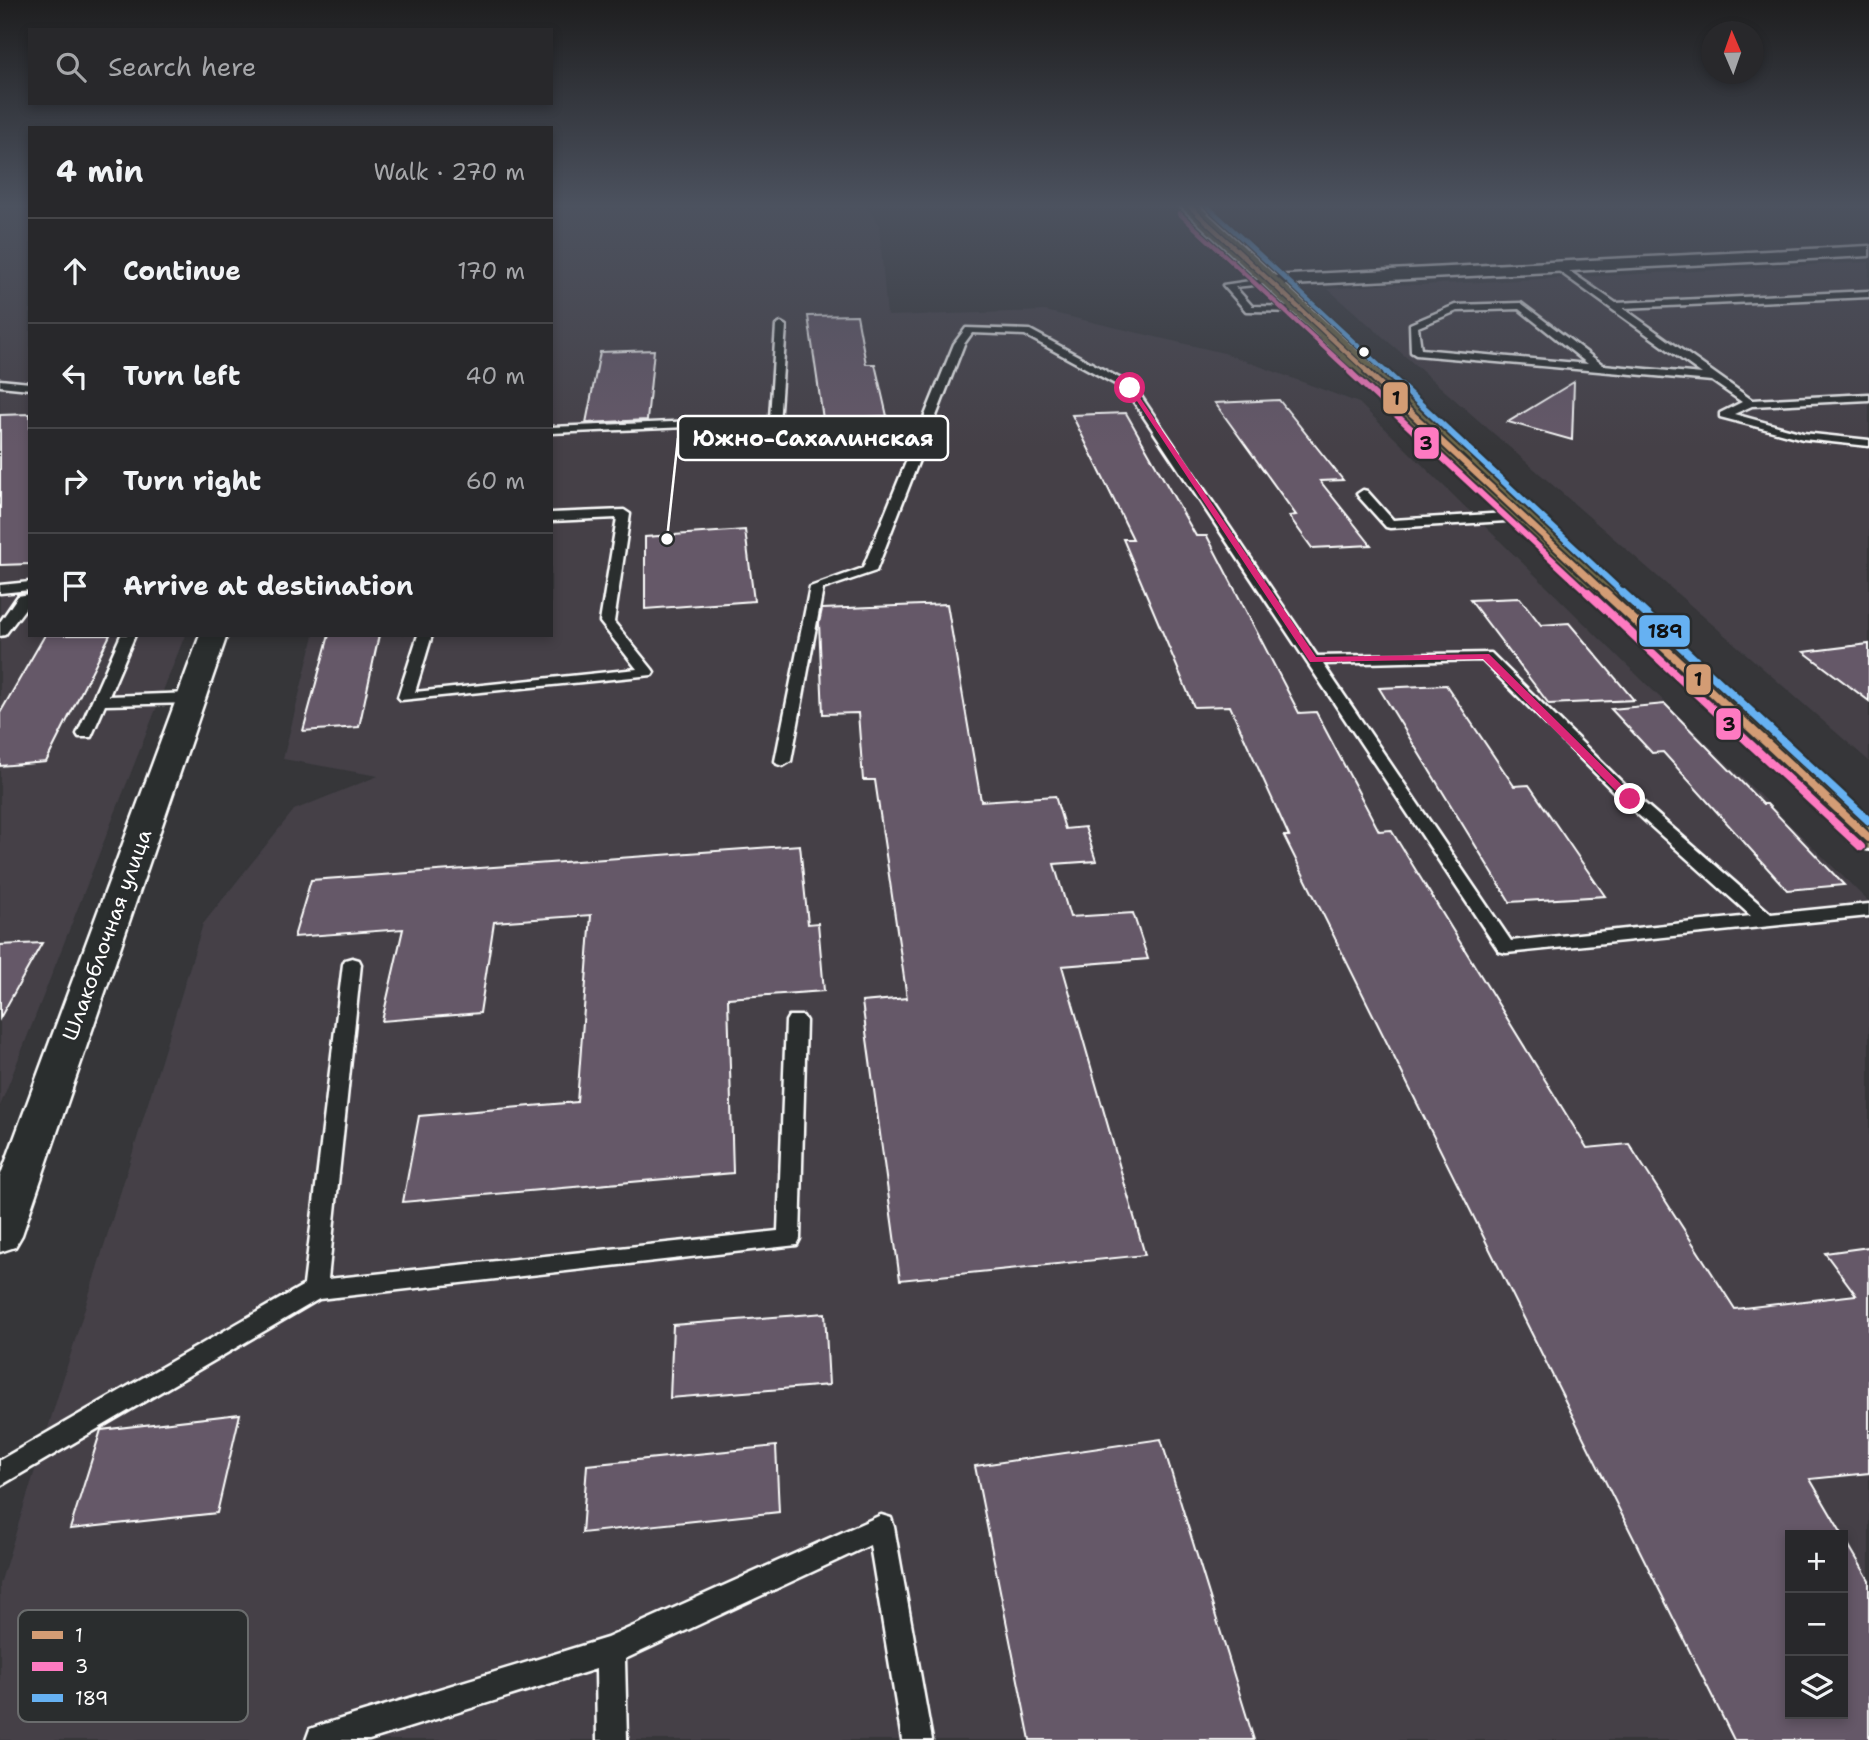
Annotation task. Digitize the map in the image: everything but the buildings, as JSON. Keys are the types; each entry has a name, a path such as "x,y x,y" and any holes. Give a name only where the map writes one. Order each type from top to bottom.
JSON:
{"main road":[{"path":"1274,285 1863,827"}],"street":[{"name":"Шлакоблочная улица","path":"0,1235 7,1196 213,637"}],"lane":[{"path":"1227,285 1249,309 1301,310"},
{"path":"1585,285 1750,403"},
{"path":"1614,306 1869,294"},
{"path":"1600,368 1521,306 1455,308 1413,326 1416,352 1715,379"},
{"path":"553,430 775,421 781,326"},
{"path":"783,761 817,587 869,571 959,344 969,330 1027,332 1130,388 1506,947 1869,910"},
{"path":"0,383 28,386"},
{"path":"1869,397 1750,403 1724,415 1803,436 1869,443"},
{"path":"1363,494 1390,524 1523,516"},
{"path":"424,637 406,697 647,672 607,622 624,514 553,517"},
{"path":"2,589 28,586"},
{"path":"0,632 23,598 28,598"},
{"path":"85,734 127,637"},
{"path":"1313,660 1486,656 1630,799 1766,920"},
{"path":"99,701 192,698"},
{"path":"315,1290 352,964"},
{"path":"0,1474 315,1290 789,1239 796,1021"},
{"path":"321,1740 610,1651 881,1527 918,1740"},
{"path":"610,1651 612,1740"}],"shaded area":[{"path":"0,285 28,285 28,637 184,637 0,1106"},
{"path":"553,285 884,285 887,316 1045,311 1224,353 1359,403 1869,902 1869,1740 0,1740 0,1584 203,924 294,810 378,776 283,759 314,637 553,637"},
{"path":"1376,285 1869,285 1869,761 1328,289"}],"transit line":[{"name":"3","path":"1257,285 1861,847"},
{"name":"1","path":"1274,285 1869,838"},
{"name":"189","path":"1292,285 1869,821"}],"place":[{"name":"Южно-Сахалинская","path":"667,539"}],"route":[{"path":"1130,388 1313,660 1486,656 1630,799"}]}
